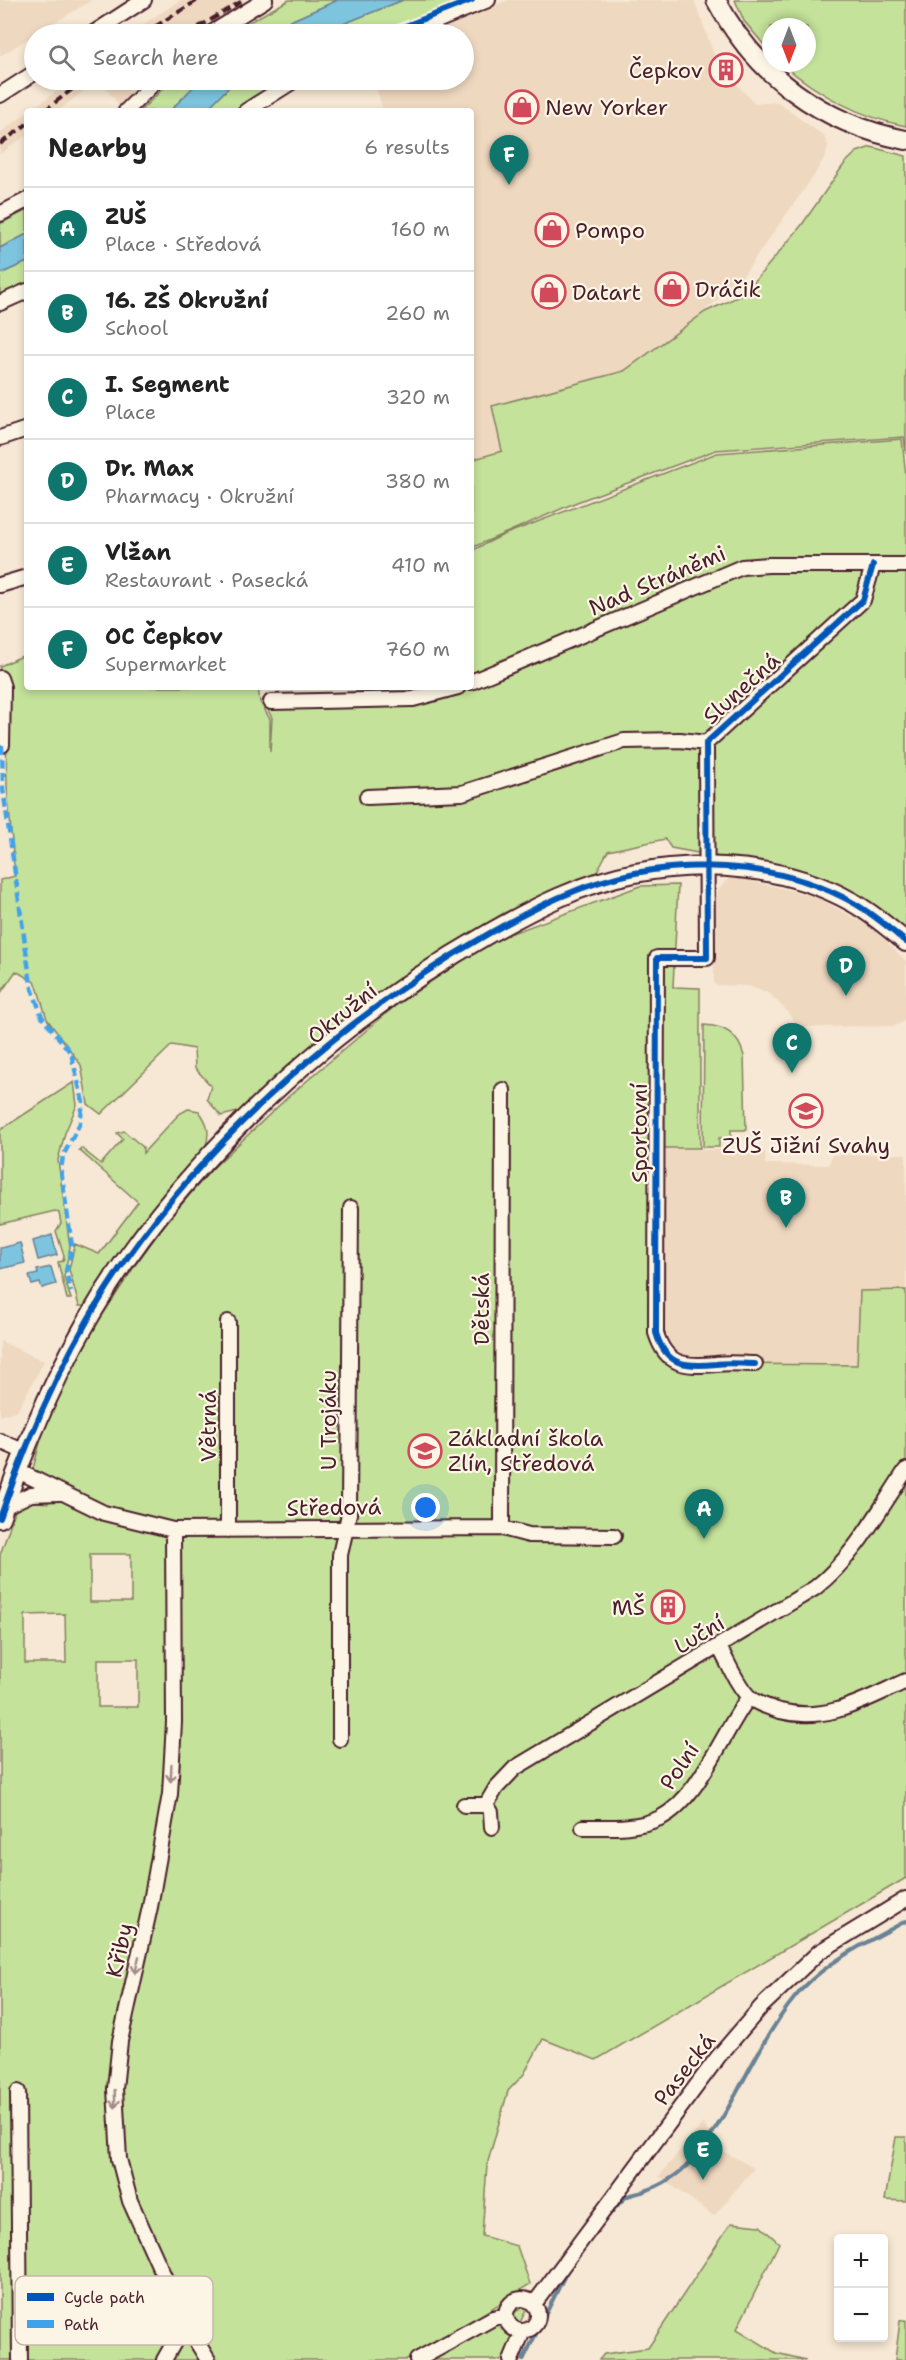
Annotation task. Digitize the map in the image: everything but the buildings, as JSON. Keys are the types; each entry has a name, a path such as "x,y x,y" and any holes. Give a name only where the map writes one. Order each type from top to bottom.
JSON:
{"street":[{"path":"107,24 144,0"},
{"path":"226,24 265,0"},
{"path":"429,24 488,0"},
{"path":"716,0 743,44 790,90 841,120 906,140"},
{"path":"0,95 24,79"},
{"path":"129,108 147,90"},
{"path":"251,108 279,90"},
{"path":"0,214 24,202"},
{"path":"0,303 24,292"},
{"path":"0,438 24,430"},
{"name":"Slunečná","path":"709,867 706,744 863,600 873,565"},
{"name":"Nad Stráněmi","path":"474,681 742,567 906,565"},
{"path":"0,585 24,578"},
{"path":"0,678 3,687 2,745"},
{"path":"271,702 413,699 447,690"},
{"name":"Slunečná","path":"367,797 462,794 624,741 680,740 706,744"},
{"name":"Okružní","path":"2,1513 25,1452 63,1368 103,1294 125,1261 185,1185 292,1077 411,981 542,904 603,881 634,873 685,866 748,869 807,881 853,902 906,942"},
{"name":"Sportovní","path":"709,867 707,958 657,958 656,1333 660,1347 665,1353 671,1359 685,1365 754,1364"},
{"name":"Dětská","path":"502,1528 503,1090"},
{"name":"U Trojáku","path":"340,1739 340,1555 346,1527 351,1208"},
{"name":"Větrná","path":"228,1322 228,1530"},
{"path":"0,1441 25,1452"},
{"name":"Luční","path":"486,1804 496,1788 515,1768 815,1588 838,1569 857,1546 906,1470"},
{"name":"Středová","path":"18,1471 104,1513 173,1530 346,1527 502,1528 529,1535 614,1536"},
{"name":"Středová","path":"2,1513 32,1494 59,1493"},
{"name":"Křiby","path":"163,2276 140,2228 119,2159 115,2090 120,2041 164,1833 170,1794 173,1714 173,1530"},
{"path":"719,1647 749,1697 774,1709 798,1715 828,1714 906,1681"},
{"name":"Polní","path":"583,1827 641,1824 673,1811 693,1788 749,1697"},
{"path":"464,1804 486,1804 491,1812 492,1827"},
{"name":"Pasecká","path":"511,2360 523,2331 532,2327 538,2319 534,2304 718,2057 761,2007 819,1952 906,1899"},
{"path":"18,2092 19,2276"},
{"path":"523,2331 509,2325 506,2315 509,2305 519,2299 534,2304"},
{"path":"417,2360 493,2318 506,2315"},
{"path":"20,2345 20,2360"},
{"path":"164,2360 173,2345"},
{"name":"Křiby","path":"199,2345 208,2360"}],"shaded area":[{"path":"0,0 92,0 53,24 24,24 24,41 0,56"},
{"path":"181,0 261,0 216,24 144,24"},
{"path":"509,0 694,0 717,63 755,104 777,102 824,136 828,146 826,155 813,177 739,281 695,319 625,371 492,406 502,451 474,459 474,108 382,108 377,90 474,90 474,24 447,24"},
{"path":"58,90 85,90 62,108 34,108"},
{"path":"107,90 139,90 120,107"},
{"path":"24,115 24,137 0,154 0,133"},
{"path":"728,879 743,879 817,897 874,929 906,961 906,1020 895,1026 799,1027 770,994 749,986 714,985 714,895"},
{"path":"666,1148 765,1152 765,1164 829,1165 832,1155 906,1154 906,1290 860,1292 857,1367 665,1363"},
{"path":"0,1341 44,1361 18,1410 0,1416"},
{"path":"703,2123 717,2148 754,2168 714,2216 659,2176"}],"green space":[{"path":"289,0 338,0 284,24 246,24"},
{"path":"403,0 463,0 403,24 343,24"},
{"path":"735,0 906,0 906,126 872,117 839,103 792,72 816,72 816,18 762,18 762,42 744,21"},
{"path":"162,90 190,90 173,108 143,108"},
{"path":"226,90 267,90 240,108 208,108"},
{"path":"871,147 906,156 906,454 904,437 716,450 577,502 474,547 474,459 502,451 492,406 624,371 705,312 744,294 801,226 845,163 857,152"},
{"path":"24,212 24,236 0,248 0,224"},
{"path":"24,263 24,286 0,296 0,274"},
{"path":"902,439 906,477 906,930 885,914 747,862 671,848 665,839 608,851 595,875 504,913 426,961 355,1014 242,1111 221,1116 207,1099 211,1086 195,1068 194,1049 172,1045 101,1114 88,1104 81,1065 47,1019 36,983 16,971 0,994 0,880 15,876 7,786 5,673 0,670 0,666 24,655 24,690 258,690 260,702 270,719 270,752 272,718 263,700 410,696 409,690 474,690 474,550 503,535 717,453"},
{"path":"678,885 673,987 700,988 700,1148 664,1148 664,1362 672,1366 857,1365 860,1291 906,1290 906,1878 596,2060 543,2039 524,2074 508,2091 487,2165 482,2236 517,2246 530,2284 412,2360 0,2360 0,1555 15,1511 26,1501 49,1503 27,1491 42,1435 65,1383 98,1322 167,1221 211,1170 289,1096 395,1006 491,941 640,886","holes":["90,1554 131,1554 131,1602 90,1602","65,1614 66,1663 25,1663 25,1615","98,1659 138,1659 138,1707 98,1707"]},
{"path":"704,1025 718,1027 730,1033 738,1042 744,1056 746,1130 731,1130 731,1138 719,1138 719,1147 703,1147"},
{"path":"74,1082 77,1105 65,1133 58,1160 70,1247 64,1277 71,1299 67,1299 58,1262 63,1261 64,1256 56,1231 61,1223 59,1213 55,1211 0,1224 0,1130"},
{"path":"188,1109 199,1111 204,1119 208,1131 206,1146 140,1224 84,1306 79,1306 69,1269 75,1244 99,1254 138,1202 79,1150 81,1148 101,1164 123,1139 117,1133 124,1131 143,1147 143,1153 179,1114"},
{"path":"896,2137 906,2137 906,2201 885,2200"},
{"path":"731,2223 760,2226 779,2243 737,2329 776,2353 806,2360 599,2360 604,2354 648,2348"},
{"path":"529,2304 502,2360 430,2360"},
{"path":"906,2320 906,2360 895,2360 900,2321"}],"water":[{"path":"338,0 403,0 343,24 284,24"},
{"path":"190,90 226,90 208,108 173,108"},
{"path":"24,236 24,263 0,274 0,248"},
{"path":"52,1235 57,1255 38,1260 33,1241"},
{"path":"20,1243 25,1263 0,1269 0,1248"},
{"path":"51,1267 56,1284 42,1288 40,1283 32,1285 29,1276 38,1274 37,1270"}],"waterway":[{"path":"601,2225 625,2198 662,2183 692,2160 722,2119 772,2029 803,1988 839,1959 906,1921"},
{"path":"523,2360 569,2267"}],"railway":[{"path":"159,24 198,0"},
{"path":"204,24 244,0"},
{"path":"48,108 71,90"},
{"path":"0,144 24,126"}],"marked path":[{"path":"2,745 3,789 31,985 42,1017 71,1053 83,1102 80,1123 63,1156 61,1170 72,1246 66,1271 71,1292"}],"cycle path":[{"path":"411,24 472,0"},
{"path":"755,1364 695,1365 678,1362 665,1352 656,1333 657,958 707,958 706,743 863,600 873,565"},
{"path":"0,1518 39,1417 71,1351 107,1288 163,1210 245,1119 290,1077 337,1037 436,966 488,934 559,897 615,877 690,867 746,869 801,880 859,906 906,942"}],"place":[{"name":"Čepkov","path":"726,70"},
{"name":"New Yorker","path":"522,107"},
{"name":"OC Čepkov","path":"509,185"},
{"name":"Pompo","path":"552,230"},
{"name":"Dráčik","path":"672,289"},
{"name":"Datart","path":"549,292"},
{"name":"Dr. Max","path":"846,996"},
{"name":"I. Segment","path":"792,1073"},
{"name":"ZUŠ Jižní Svahy","path":"806,1111"},
{"name":"16. ZŠ Okružní","path":"786,1228"},
{"name":"Základní škola Zlín, Středová","path":"425,1451"},
{"name":"ZUŠ","path":"704,1539"},
{"name":"MŠ","path":"668,1607"},
{"name":"Vlžan","path":"703,2180"}]}
